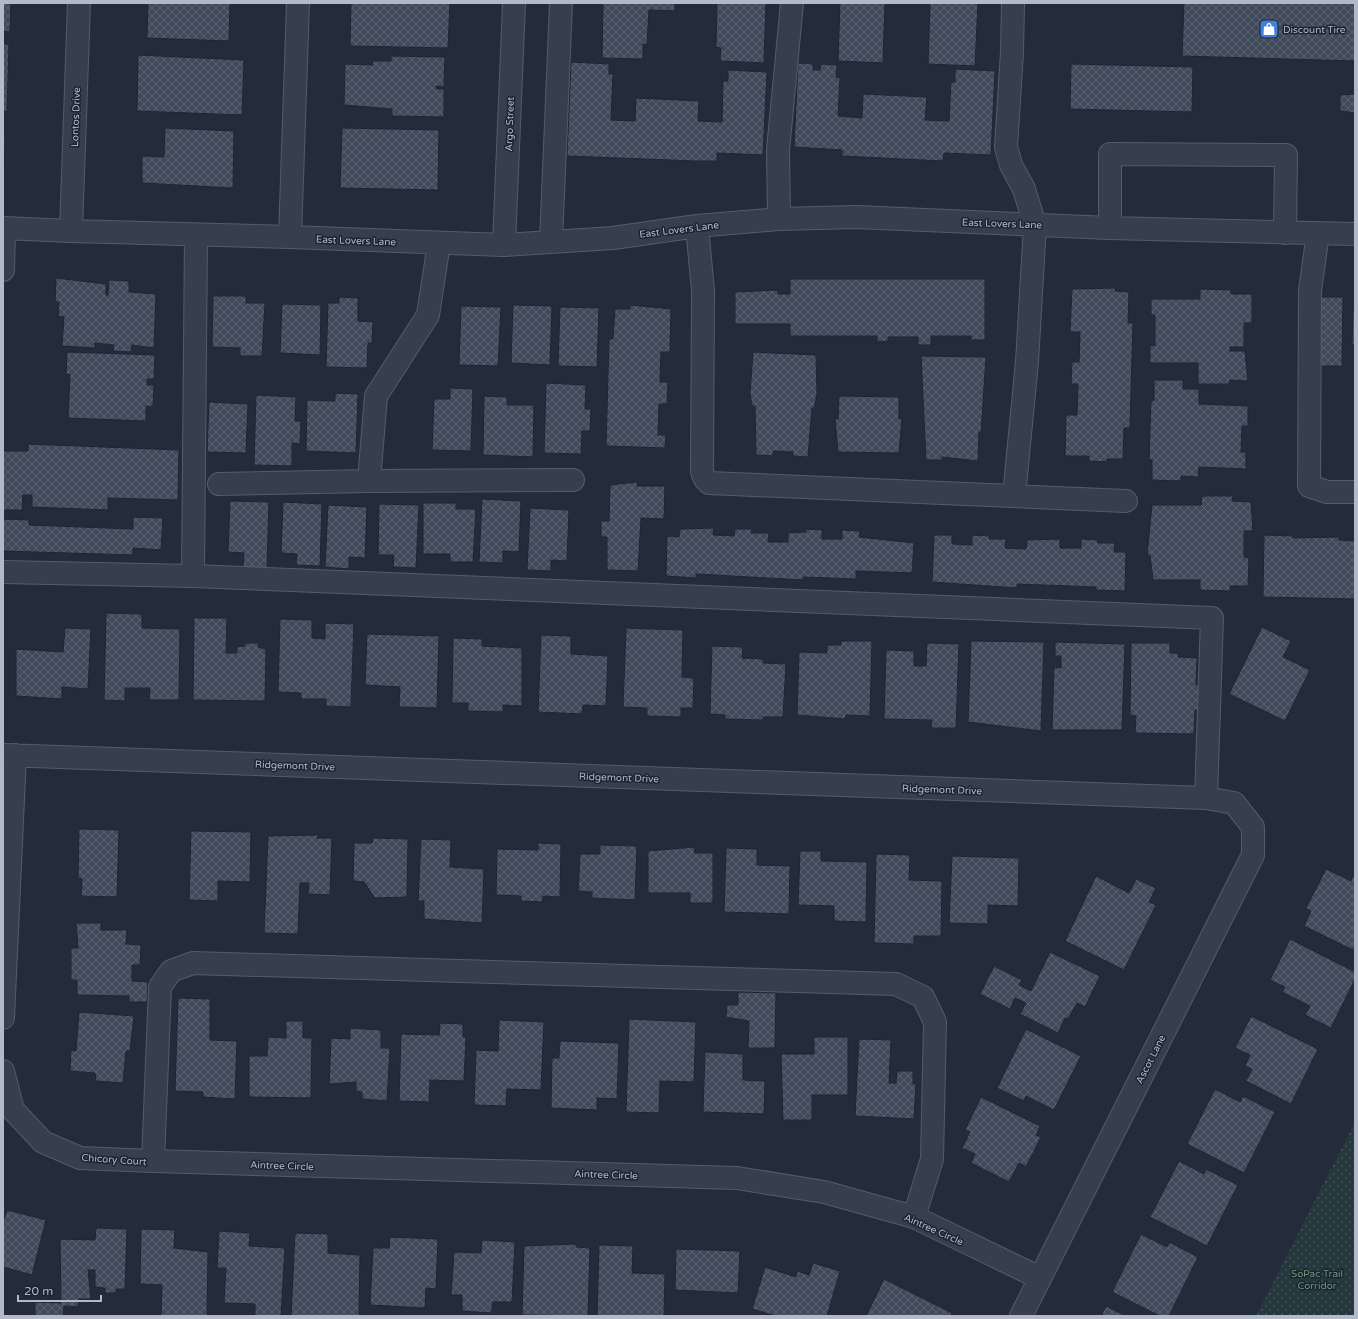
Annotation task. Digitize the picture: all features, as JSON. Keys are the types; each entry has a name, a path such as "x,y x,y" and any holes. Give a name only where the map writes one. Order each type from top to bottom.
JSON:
{"street":[{"name":"Lontos Drive","path":"71,231 79,3"},
{"path":"290,237 298,3"},
{"name":"Argo Street","path":"504,245 514,3"},
{"path":"551,242 561,3"},
{"path":"779,218 778,150 792,3"},
{"path":"1013,3 1012,52 1006,147 1011,165 1024,188 1035,225 1027,362 1014,496"},
{"path":"1110,228 1110,154 1286,155 1285,233"},
{"name":"East Lovers Lane","path":"4,228 504,245 613,238 697,226 779,218 856,217 1110,228 1355,234"},
{"path":"697,226 703,291 702,472 705,479 709,483 1126,501"},
{"path":"3,270 4,228"},
{"path":"1318,233 1310,291 1309,486 1327,492 1355,492"},
{"path":"193,576 196,235"},
{"path":"369,481 376,396 428,315 440,243"},
{"path":"219,484 369,481 573,480"},
{"path":"3,572 193,576 1212,618 1206,798"},
{"path":"3,1018 9,755"},
{"name":"Ridgemont Drive","path":"9,755 1206,798 1234,803"},
{"name":"Ascot Lane","path":"1021,1316 1253,855 1253,827 1234,803"},
{"path":"153,1161 160,988 171,971 193,963 896,984 923,997 935,1022 932,1159 914,1217"},
{"name":"Chicory Court","path":"3,1070 13,1110 43,1142 80,1158 153,1161"},
{"name":"Aintree Circle","path":"153,1161 737,1178 824,1192 914,1217 1040,1278"}],"green space":[{"name":"SoPac Trail Corridor","path":"1355,1122 1355,1316 1256,1316"}],"building":[{"path":"3,3 11,3 10,32 3,31"},
{"path":"148,3 230,3 229,41 147,38"},
{"path":"351,3 450,3 448,48 350,46"},
{"path":"603,3 675,3 675,11 649,10 647,45 643,44 643,59 602,58"},
{"path":"717,3 766,3 764,63 720,61 721,48 716,47"},
{"path":"840,3 885,3 883,63 838,61"},
{"path":"930,3 978,3 975,66 928,64"},
{"name":"Discount Tire","path":"1184,3 1355,3 1355,61 1182,56"},
{"path":"3,44 9,44 7,112 3,111"},
{"path":"138,55 244,60 242,115 137,111"},
{"path":"391,56 445,57 444,87 436,86 437,89 444,89 444,117 392,116 392,109 344,105 345,64 373,65 372,61 391,61"},
{"path":"571,62 609,64 609,74 613,74 611,120 635,121 636,98 699,101 698,121 722,122 723,81 728,81 728,70 767,72 763,155 717,153 717,161 567,156"},
{"path":"798,63 813,64 813,70 820,70 821,64 837,65 836,77 840,78 838,116 862,118 863,94 927,97 925,120 949,121 951,82 955,82 955,69 995,71 991,155 944,153 943,161 842,156 842,150 794,147"},
{"path":"1071,64 1193,67 1192,112 1070,109"},
{"path":"1355,94 1355,113 1340,111 1340,95"},
{"path":"165,128 234,131 233,188 142,183 142,156 164,157"},
{"path":"342,128 439,130 438,190 340,188"},
{"path":"3,139 5,140 4,177 3,177"},
{"path":"56,278 106,284 106,295 108,295 109,280 129,281 129,292 156,294 154,348 132,345 131,352 113,351 114,345 95,343 95,348 62,346 64,317 58,316 59,302 55,302"},
{"path":"790,279 985,279 985,340 971,340 971,336 931,336 931,345 918,345 918,337 888,337 888,341 877,342 877,336 790,336 790,324 735,324 735,292 778,290 778,294 790,294"},
{"path":"1116,288 1115,291 1129,292 1128,323 1133,323 1130,428 1124,428 1123,459 1107,459 1107,462 1089,461 1089,456 1065,456 1066,415 1077,415 1078,384 1071,384 1072,362 1079,362 1080,332 1070,332 1072,289"},
{"path":"1200,289 1231,290 1231,294 1252,294 1252,323 1244,323 1244,347 1230,347 1230,351 1245,351 1248,381 1230,380 1229,384 1198,384 1198,363 1150,363 1150,345 1155,346 1155,315 1151,315 1151,299 1200,299"},
{"path":"213,296 246,296 246,303 265,303 262,356 240,356 240,348 212,347"},
{"path":"339,297 358,298 358,321 373,322 372,343 368,343 367,368 326,367 328,303 339,303"},
{"path":"1315,297 1343,297 1342,366 1314,366"},
{"path":"282,304 321,305 320,355 280,353"},
{"path":"513,305 552,306 550,365 511,363"},
{"path":"630,305 671,309 670,352 661,352 660,382 668,382 667,404 659,404 658,435 666,435 665,448 606,446 609,339 613,339 615,309 630,309"},
{"path":"461,306 501,307 498,366 459,365"},
{"path":"560,307 599,308 597,367 558,366"},
{"path":"1353,310 1355,310 1355,345 1352,345"},
{"path":"67,352 155,355 154,379 147,379 147,385 154,385 153,407 146,406 146,421 68,418 70,374 66,375"},
{"path":"753,352 816,355 817,394 814,408 812,408 808,457 793,456 793,452 773,451 773,456 756,455 755,406 752,406 750,393"},
{"path":"921,356 986,357 981,433 979,432 978,461 942,457 942,460 926,460"},
{"path":"1154,380 1183,380 1183,389 1199,389 1199,404 1248,406 1248,426 1242,426 1241,452 1246,452 1246,469 1199,467 1198,477 1181,476 1181,481 1152,480 1152,460 1149,460 1151,401 1154,400"},
{"path":"546,383 586,385 585,409 591,409 590,431 582,431 581,454 544,453"},
{"path":"450,388 473,389 471,451 432,450 434,399 450,399"},
{"path":"335,393 358,394 356,453 306,451 307,400 335,401"},
{"path":"256,395 296,397 295,421 301,421 300,444 292,443 292,466 254,465"},
{"path":"484,396 507,397 507,405 534,405 533,457 483,455"},
{"path":"839,396 899,397 899,419 902,419 899,453 838,452 835,419 838,419"},
{"path":"209,402 248,404 246,453 207,452"},
{"path":"28,444 179,450 178,500 108,498 108,510 32,507 32,495 23,495 22,510 3,510 3,451 28,451"},
{"path":"637,482 637,486 665,486 664,519 641,518 638,571 607,570 607,537 601,537 601,521 609,521 610,485"},
{"path":"1202,496 1233,496 1232,501 1251,502 1253,531 1244,531 1244,557 1249,558 1248,586 1230,586 1230,591 1200,590 1200,580 1153,580 1150,555 1147,555 1152,505 1201,505"},
{"path":"482,499 521,501 519,552 503,551 503,563 479,562"},
{"path":"230,501 269,502 267,568 243,568 244,553 228,552"},
{"path":"283,502 322,504 320,566 296,565 297,554 281,553"},
{"path":"423,503 456,503 456,509 476,509 473,562 450,562 450,554 423,554"},
{"path":"379,504 419,505 416,568 393,567 394,555 378,555"},
{"path":"328,505 367,507 365,558 349,557 349,569 325,567"},
{"path":"530,508 569,510 567,561 551,560 551,571 527,570"},
{"path":"133,517 163,518 161,550 133,548 133,555 3,551 3,519 29,520 29,525 133,529"},
{"path":"714,528 713,535 734,536 735,529 752,529 751,533 769,533 768,542 788,542 788,533 806,532 806,529 822,530 822,539 842,539 842,530 860,531 859,537 914,543 912,573 856,571 856,579 803,577 803,580 696,574 696,578 666,576 667,536 679,537 680,529"},
{"path":"934,535 952,535 952,544 972,545 972,535 990,536 989,539 1006,539 1005,548 1026,549 1027,540 1060,539 1060,548 1081,548 1081,539 1097,540 1098,543 1115,543 1114,552 1126,552 1125,591 1096,590 1096,587 1017,584 1017,588 932,582"},
{"path":"1264,535 1293,536 1293,538 1339,537 1339,540 1355,541 1355,599 1263,597"},
{"path":"106,613 142,614 142,628 180,629 179,700 149,700 150,688 125,688 125,701 104,700"},
{"path":"194,618 227,618 226,653 237,653 237,647 245,646 245,643 259,643 258,647 266,649 265,701 193,700"},
{"path":"280,619 312,620 312,638 325,639 325,623 354,624 351,707 326,706 326,699 301,699 301,693 278,692"},
{"path":"1262,627 1291,641 1283,657 1310,670 1285,721 1229,694"},
{"path":"65,628 91,629 88,689 62,687 62,699 16,696 16,649 63,652"},
{"path":"626,628 683,630 682,677 694,678 693,708 681,708 681,717 647,716 647,708 623,707"},
{"path":"367,634 439,636 437,708 399,707 400,687 365,685"},
{"path":"541,635 571,636 571,654 608,656 606,706 583,705 582,714 538,712"},
{"path":"453,638 482,639 482,646 522,648 522,706 503,705 503,712 468,711 468,703 452,703"},
{"path":"841,641 872,641 870,716 846,715 845,719 797,715 799,652 827,653 827,645 841,645"},
{"path":"971,641 1044,642 1041,731 968,722"},
{"path":"1055,642 1125,644 1122,730 1052,730 1054,667 1061,668 1061,656 1055,656"},
{"path":"927,643 959,644 956,728 931,728 932,720 884,719 886,650 914,651 914,666 926,666"},
{"path":"1131,643 1170,643 1170,653 1178,653 1178,657 1197,658 1196,685 1200,685 1200,710 1195,710 1194,734 1135,733 1136,716 1130,715"},
{"path":"712,646 743,647 742,658 763,659 763,663 786,664 783,717 763,717 763,720 725,719 725,715 710,714"},
{"path":"79,829 119,830 117,897 81,896 82,879 78,878"},
{"path":"191,831 251,832 250,882 218,881 218,901 189,900"},
{"path":"318,835 317,838 332,838 330,895 308,894 309,883 300,883 298,934 264,933 268,836"},
{"path":"373,838 408,839 407,897 375,898 364,882 353,881 354,843 372,843"},
{"path":"421,839 451,840 450,867 484,869 482,923 424,919 424,901 418,901"},
{"path":"538,843 561,844 560,897 543,896 542,902 521,901 521,896 496,895 497,849 538,850"},
{"path":"600,845 637,846 635,900 592,898 592,892 578,891 580,854 600,854"},
{"path":"695,847 694,853 713,853 713,903 690,903 690,893 648,893 648,851"},
{"path":"726,848 757,849 757,865 790,866 789,914 724,912"},
{"path":"800,851 821,851 821,861 867,862 866,922 834,921 834,906 798,905"},
{"path":"876,854 910,855 909,880 942,881 941,936 914,936 914,944 874,943"},
{"path":"952,856 1019,858 1018,906 988,905 988,924 949,923"},
{"path":"1326,869 1351,881 1353,876 1355,877 1355,946 1353,950 1304,926 1311,911 1306,908"},
{"path":"1096,876 1129,893 1136,879 1156,888 1149,902 1156,905 1124,970 1065,941"},
{"path":"76,923 101,923 101,930 127,930 126,944 141,945 140,965 132,965 132,981 148,982 147,1002 129,1002 129,996 77,995 77,980 71,980 71,948 78,948"},
{"path":"1290,939 1355,972 1355,979 1331,1028 1305,1015 1310,1006 1282,992 1285,987 1270,980"},
{"path":"1050,952 1100,976 1085,1007 1077,1003 1068,1019 1065,1018 1058,1033 1020,1014 1026,1003 1015,998 1010,1009 980,994 994,966 1022,980 1019,985 1031,991"},
{"path":"738,992 776,993 775,1048 748,1048 749,1021 726,1017 727,1005 738,1005"},
{"path":"178,998 210,999 210,1040 237,1041 235,1099 203,1097 203,1092 175,1091"},
{"path":"79,1012 134,1016 130,1051 126,1051 123,1083 96,1081 95,1073 70,1071 71,1050 76,1051"},
{"path":"1251,1016 1318,1049 1291,1104 1246,1081 1252,1069 1245,1066 1250,1055 1235,1048"},
{"path":"629,1019 696,1022 694,1082 660,1081 659,1113 626,1112"},
{"path":"499,1020 544,1022 541,1090 507,1089 506,1106 474,1105 476,1050 498,1051"},
{"path":"286,1021 303,1021 303,1038 312,1038 311,1098 249,1097 249,1056 267,1056 268,1037 286,1038"},
{"path":"440,1023 463,1024 463,1037 466,1037 464,1081 430,1080 429,1102 399,1101 401,1034 439,1035"},
{"path":"350,1028 381,1030 381,1048 390,1048 387,1101 362,1099 362,1092 356,1091 356,1082 329,1084 331,1038 350,1039"},
{"path":"1026,1029 1081,1056 1054,1110 1026,1096 1024,1101 997,1088"},
{"path":"814,1037 848,1037 848,1095 812,1095 812,1120 783,1120 781,1054 814,1054"},
{"path":"859,1039 891,1040 889,1083 896,1083 897,1071 913,1071 913,1084 916,1084 914,1119 855,1116"},
{"path":"560,1041 619,1043 617,1099 597,1098 597,1110 551,1108 552,1058 559,1058"},
{"path":"705,1052 743,1054 743,1080 765,1081 764,1114 703,1112"},
{"path":"1215,1089 1240,1102 1243,1096 1275,1112 1244,1173 1187,1144"},
{"path":"981,1097 1040,1126 1036,1135 1041,1137 1026,1167 1019,1163 1009,1182 971,1163 975,1154 962,1148 970,1132 965,1130"},
{"path":"1179,1161 1204,1174 1206,1169 1238,1185 1207,1246 1150,1217"},
{"path":"7,1210 46,1220 32,1275 3,1267 3,1223"},
{"path":"96,1228 127,1229 125,1289 116,1289 116,1293 105,1293 105,1288 95,1287 95,1270 88,1270 91,1299 79,1299 78,1307 64,1306 63,1316 35,1316 35,1302 61,1303 60,1239 95,1240"},
{"path":"141,1229 175,1230 174,1248 208,1252 207,1316 161,1316 162,1285 140,1284"},
{"path":"219,1231 250,1233 249,1246 285,1248 281,1316 255,1316 255,1304 224,1303 226,1268 217,1268"},
{"path":"295,1233 328,1234 328,1253 360,1255 359,1316 291,1316"},
{"path":"1141,1234 1167,1247 1169,1242 1198,1257 1169,1316 1160,1316 1112,1292"},
{"path":"390,1237 438,1239 436,1289 426,1288 425,1308 370,1305 373,1248 389,1248"},
{"path":"482,1240 515,1242 512,1302 493,1302 491,1313 462,1311 462,1295 451,1295 454,1252 481,1253"},
{"path":"576,1244 576,1247 590,1248 588,1316 522,1315 524,1246"},
{"path":"599,1245 633,1246 632,1273 665,1274 664,1316 597,1316"},
{"path":"676,1249 740,1251 738,1293 675,1290"},
{"path":"813,1263 840,1271 827,1316 776,1316 752,1309 765,1267 796,1277 797,1271 809,1275"},
{"path":"884,1279 952,1313 950,1316 866,1316"},
{"path":"1106,1306 1126,1316 1101,1316"}],"place":[{"name":"Discount Tire","path":"1269,29"}]}
